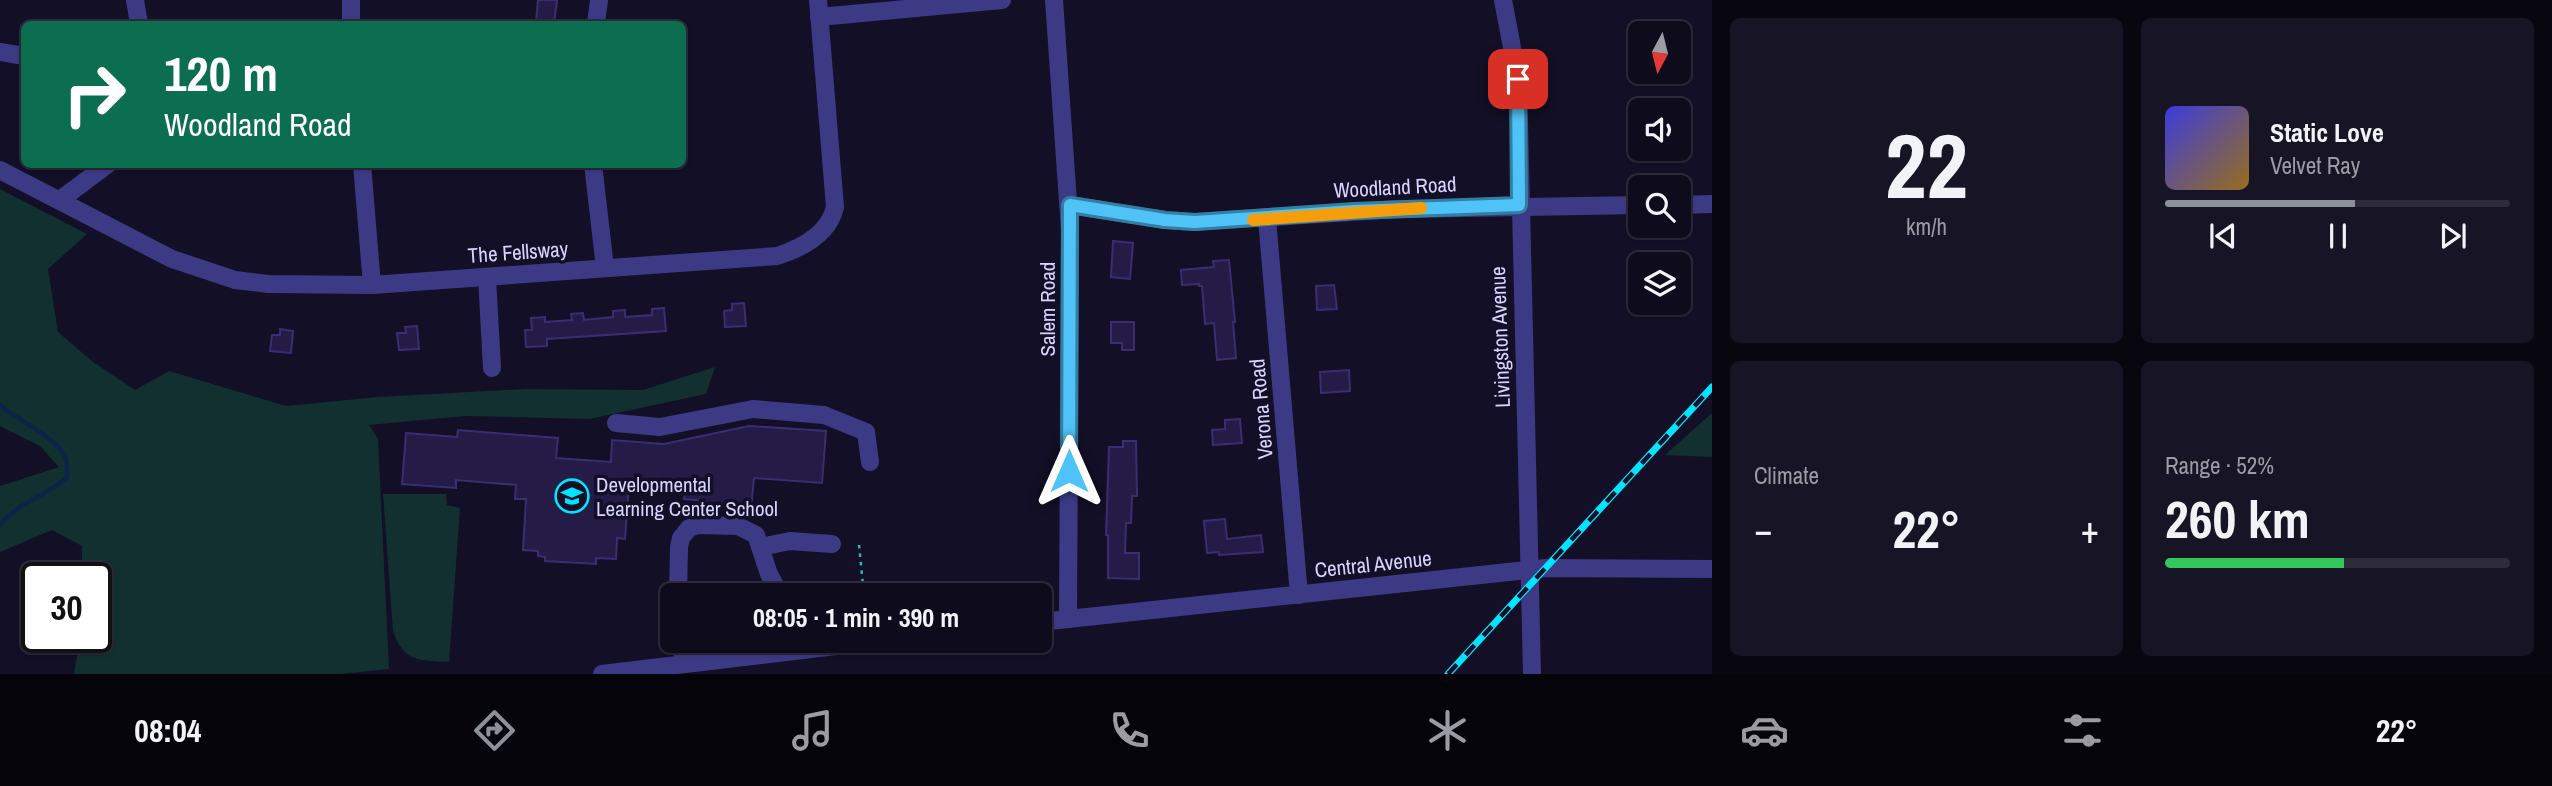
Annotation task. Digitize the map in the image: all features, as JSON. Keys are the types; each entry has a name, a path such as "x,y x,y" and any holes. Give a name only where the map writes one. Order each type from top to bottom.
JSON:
{"street":[{"path":"135,0 138,21"},
{"path":"351,0 351,21"},
{"path":"596,21 599,0"},
{"path":"819,8 1002,0"},
{"name":"Salem Road","path":"1054,0 1070,205 1068,619"},
{"name":"Livingston Avenue","path":"1503,0 1518,79 1532,674"},
{"name":"The Fellsway","path":"0,170 172,260 235,280 313,286 372,285 777,256 809,241 832,220 835,207 819,8"},
{"path":"0,52 21,56"},
{"path":"60,200 103,168"},
{"path":"362,168 372,285"},
{"path":"593,168 605,268"},
{"path":"1691,205 1712,204"},
{"name":"Woodland Road","path":"1070,205 1165,220 1208,222 1333,212 1519,205 1628,205"},
{"name":"Verona Road","path":"1267,219 1299,595"},
{"path":"486,277 492,369"},
{"path":"616,423 660,426 753,409 824,415 866,432 870,462"},
{"path":"678,583 679,547 683,534 698,525 738,526 756,535 774,583"},
{"path":"761,547 790,541 832,544"},
{"name":"Central Avenue","path":"1052,621 1530,570 1712,569"},
{"path":"683,653 684,664"},
{"path":"602,674 760,653"}],"path":[{"path":"859,545 862,583"}],"green space":[{"path":"0,189 87,234 48,269 58,332 93,362 135,390 169,371 286,406 378,397 526,389 643,390 715,367 706,394 589,419 465,416 369,425 378,439 389,669 341,674 74,674 77,653 112,653 112,562 82,562 82,546 52,530 0,552 0,486 59,467 40,446 0,426"},
{"path":"1712,413 1712,457 1665,455"},
{"path":"383,494 446,494 447,505 460,508 449,662 414,658 402,649 393,631"}],"building":[{"path":"538,0 557,0 554,21 536,21"},
{"path":"1113,241 1133,243 1130,279 1111,277"},
{"path":"1229,260 1236,358 1217,360 1214,323 1205,324 1202,286 1182,285 1181,270 1214,267 1213,261"},
{"path":"1334,285 1337,309 1317,310 1316,286"},
{"path":"744,303 746,326 725,327 724,311 732,310 732,304"},
{"path":"664,308 666,331 547,339 547,346 526,347 525,330 532,330 531,318 545,317 545,322 572,320 571,314 583,313 584,320 613,317 613,311 625,310 625,317 652,315 652,309"},
{"path":"1111,322 1134,322 1134,350 1122,350 1122,343 1111,343"},
{"path":"417,326 419,349 399,350 397,333 406,333 405,327"},
{"path":"280,329 293,331 291,353 270,351 272,335 280,335"},
{"path":"1349,370 1350,391 1321,393 1320,372"},
{"path":"1240,419 1242,443 1213,445 1212,430 1225,429 1225,420"},
{"name":"Developmental Learning Center School","path":"749,426 826,431 822,483 754,478 751,509 706,506 706,501 684,499 685,493 664,491 665,487 629,484 625,539 617,538 616,559 596,558 596,564 545,561 545,557 538,556 538,551 523,550 526,499 515,499 516,485 456,480 456,488 402,484 406,433 457,437 458,430 558,438 556,458 611,462 612,440 664,444"},
{"path":"1123,441 1136,441 1137,496 1132,496 1131,523 1126,523 1125,553 1139,553 1139,579 1108,578 1106,535 1109,447 1123,447"},
{"path":"1225,519 1227,539 1261,535 1263,552 1219,555 1219,552 1207,553 1204,521"}],"waterway":[{"path":"0,405 45,435 60,449 67,461 67,478 14,511 0,525"}],"railway":[{"path":"1448,674 1712,387"}],"slow traffic":[{"path":"1253,220 1333,212 1421,208"}],"place":[{"name":"Developmental Learning Center School","path":"572,496"}],"route":[{"path":"1069,471 1070,205 1195,222 1267,219 1333,212 1519,205 1518,79"}]}
